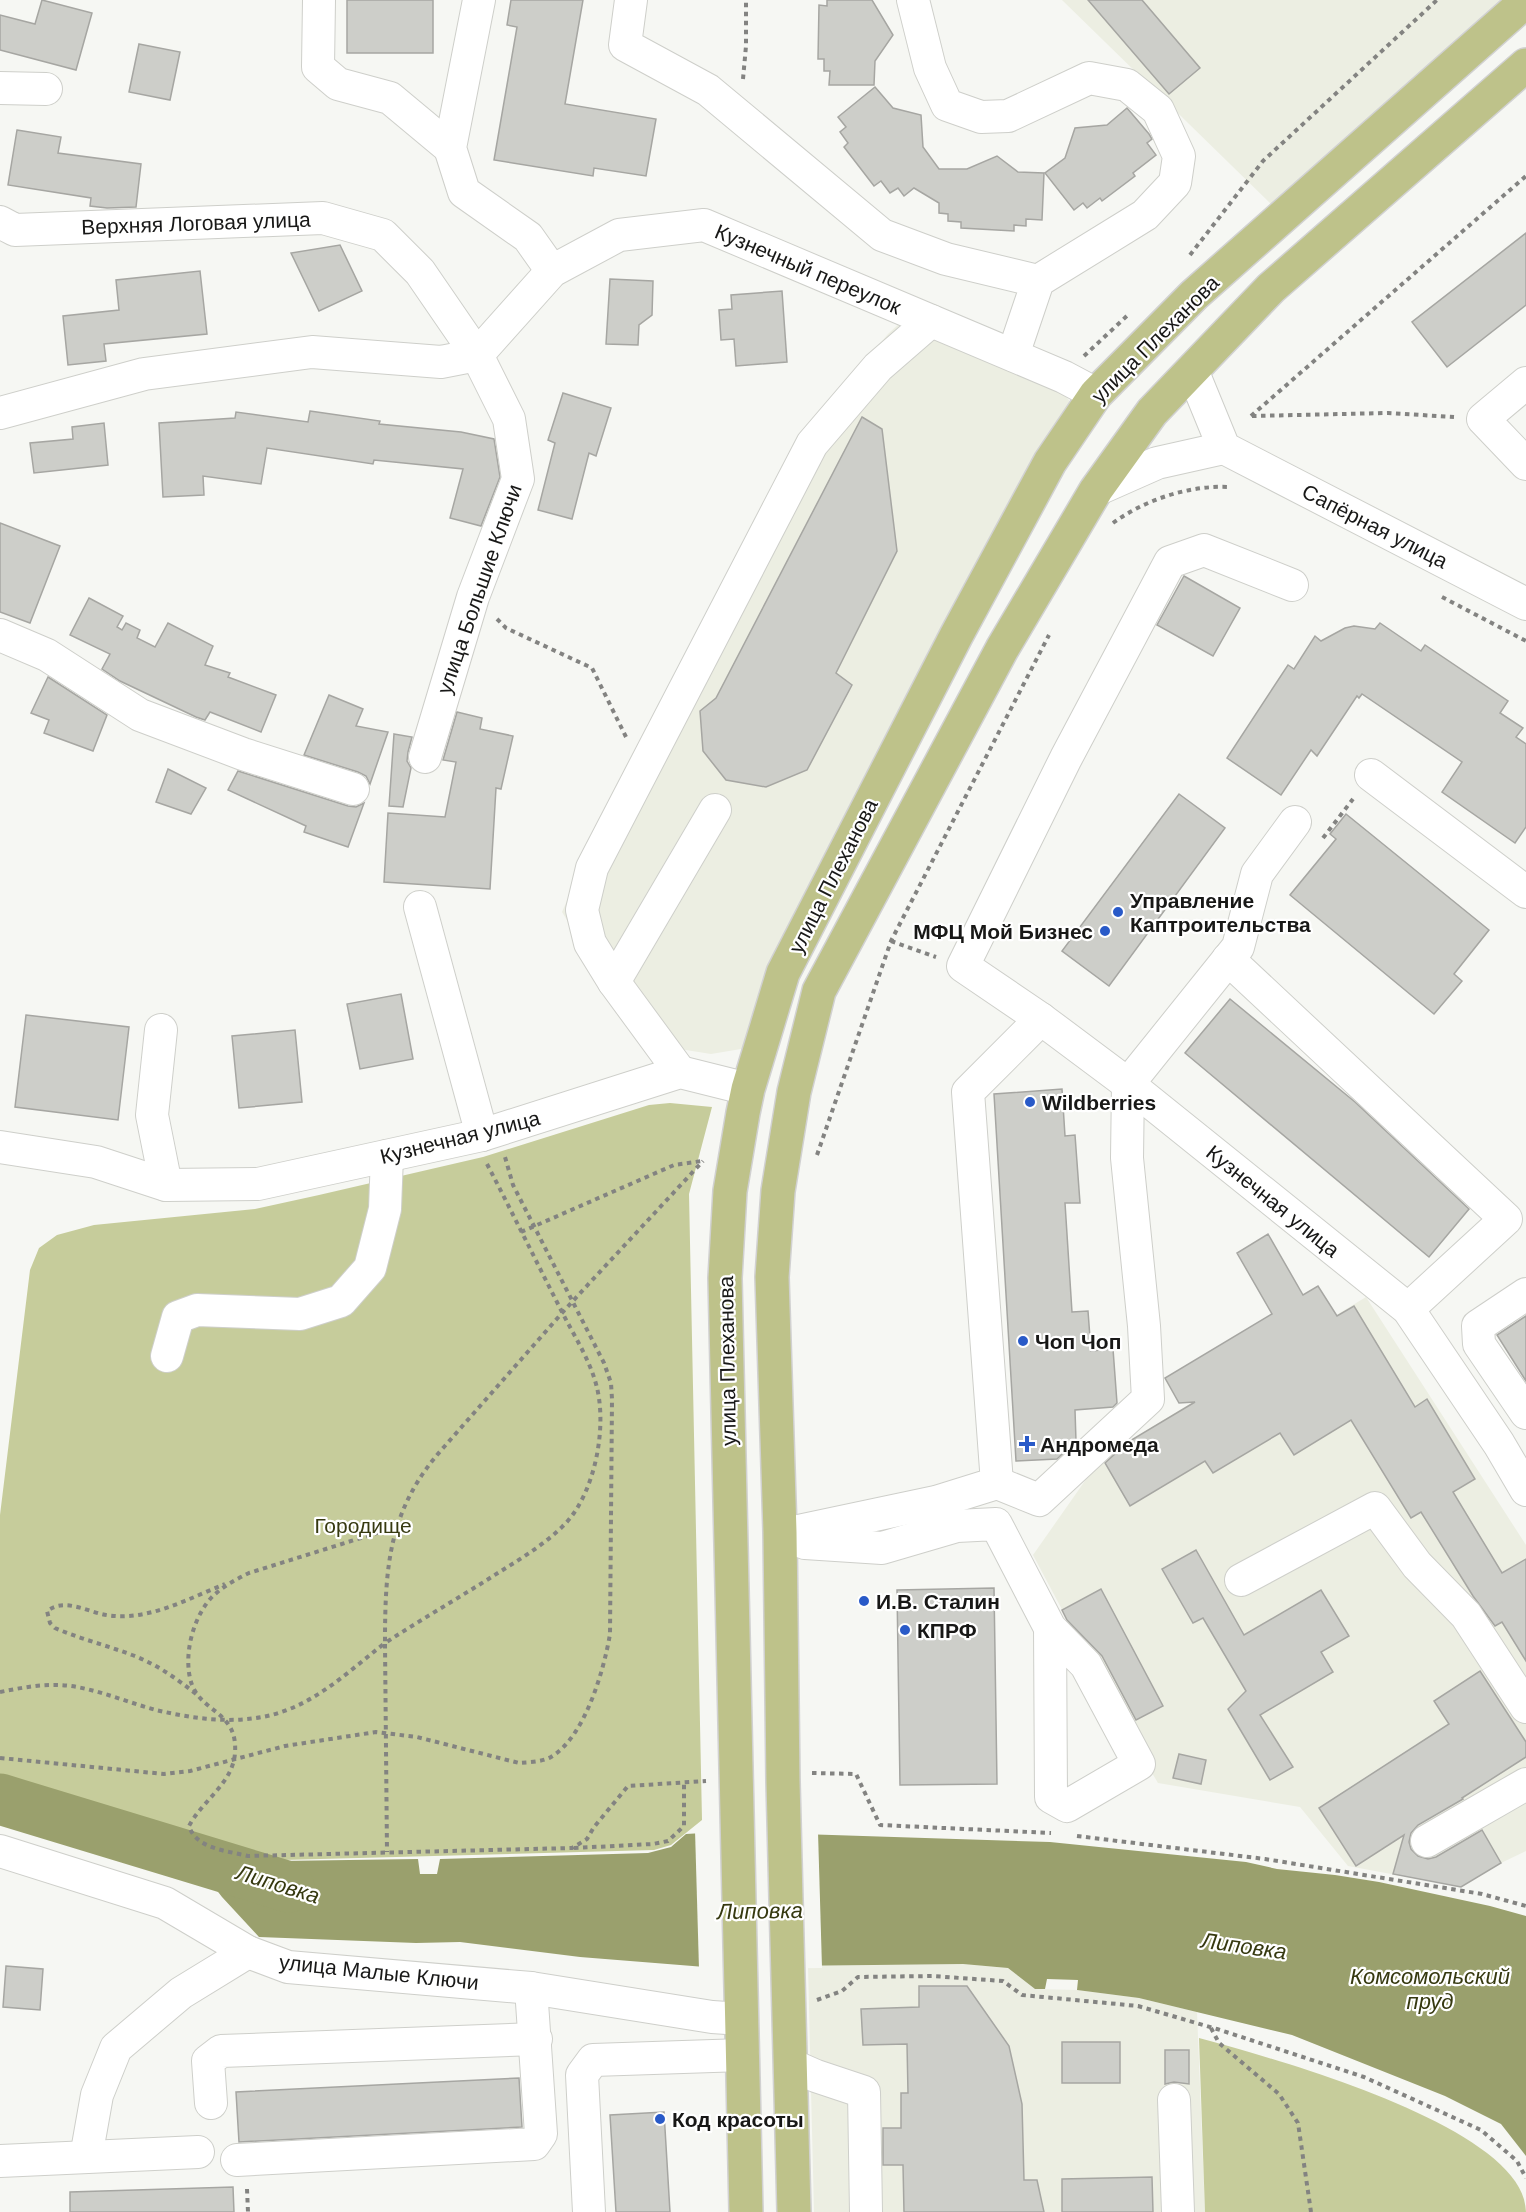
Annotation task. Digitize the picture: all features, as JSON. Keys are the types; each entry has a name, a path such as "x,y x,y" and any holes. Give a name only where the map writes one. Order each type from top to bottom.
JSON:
{"main road":[{"name":"улица Плеханова","path":"746,2212 741,2004 721,1782 725,1278 730,1191 748,1089 783,973 956,636 1050,462 1096,394 1194,295 1526,1"},
{"name":"улица Плеханова","path":"794,2212 791,2065 802,1994 794,1778 780,1532 772,1277 778,1191 794,1092 819,992 1002,649 1096,490 1152,412 1271,288 1526,65"}],"street":[{"path":"319,0 318,67 338,84 390,98 450,148"},
{"path":"478,0 450,148 464,192 528,237 552,271"},
{"path":"631,0 624,45 708,90 882,235 946,259 1038,281"},
{"path":"913,0 930,68 947,105 981,117 1008,116 1089,78 1127,86 1158,110 1179,156 1175,183 1145,215 1038,281 1013,355"},
{"path":"0,88 46,89"},
{"name":"Верхняя Логовая улица","path":"0,222 15,230 322,218 383,235 420,272 477,355"},
{"name":"Кузнечный переулок","path":"477,355 552,271 619,235 704,225 1013,355 1096,394"},
{"path":"748,1089 680,1072 614,981 590,943 582,910 592,868 812,444 878,367 931,321"},
{"path":"0,413 144,374 312,352 441,362 477,355"},
{"name":"улица Большие Ключи","path":"424,757 473,597 518,479 509,419 477,355"},
{"path":"1096,490 1157,463 1224,448 1192,370"},
{"path":"1526,383 1483,419 1526,464"},
{"name":"Сапёрная улица","path":"1224,448 1526,604"},
{"path":"963,966 1066,758 1170,562 1204,550 1292,585"},
{"path":"0,635 47,655 140,716 243,754 353,789"},
{"path":"1371,775 1526,892"},
{"path":"614,981 715,810"},
{"path":"780,1532 805,1531 936,1502 997,1483 1039,1500 1148,1398 1144,1326 1127,1158 1128,1084 1238,947 1257,874 1295,822"},
{"path":"420,907 485,1134"},
{"path":"1228,959 1506,1219 1408,1309"},
{"name":"Кузнечная улица","path":"963,966 1041,1019 1128,1084 1408,1309 1499,1444 1526,1490"},
{"path":"997,1483 968,1092 1041,1019"},
{"path":"161,1030 152,1115 166,1185"},
{"name":"Кузнечная улица","path":"0,1147 96,1162 166,1185 258,1184 485,1134 680,1072"},
{"path":"167,1356 178,1317 197,1310 300,1314 341,1300 370,1268 385,1209 387,1156"},
{"path":"1526,1294 1478,1326 1479,1344 1526,1413"},
{"path":"1241,1580 1376,1508 1417,1565 1466,1615 1526,1707"},
{"path":"780,1532 805,1543 882,1548 957,1526 996,1524 1050,1628 1086,1665 1138,1764 1067,1806 1051,1797 1050,1628"},
{"path":"1427,1841 1526,1784"},
{"name":"улица Малые Ключи","path":"0,1851 165,1903 248,1952 288,1966 531,1988 712,2017 741,2004"},
{"path":"86,2157 97,2095 116,2048 181,1993 248,1952"},
{"path":"237,2160 534,2144 541,2134 531,1988"},
{"path":"211,2103 208,2061 221,2051 536,2039"},
{"path":"590,2212 582,2075 593,2060 743,2055"},
{"path":"791,2065 864,2092 866,2212"},
{"path":"1174,2100 1178,2212"},
{"path":"0,2161 198,2152"}],"path":[{"path":"739,116 746,46 746,0"},
{"path":"1191,254 1263,161 1437,0"},
{"path":"1483,419 1388,413 1251,416 1526,176"},
{"path":"1110,525 1125,514 1169,494 1229,486 1239,492"},
{"path":"473,597 506,628 592,668 643,770"},
{"path":"1441,597 1526,641"},
{"path":"815,1162 891,941 1054,625"},
{"path":"1318,843 1371,775"},
{"path":"891,941 963,966"},
{"path":"0,1758 164,1774 190,1771 305,1743 356,1734 386,1733 417,1737 501,1759 536,1762 550,1757 572,1737 590,1701 607,1655 610,1634 611,1383 604,1364 485,1134"},
{"path":"0,1692 30,1686 75,1686 157,1710 239,1721 260,1719 318,1696 385,1643 520,1559 566,1523 591,1481 597,1458 598,1393 589,1365 521,1232 485,1134"},
{"path":"387,1852 385,1643 388,1568 390,1550 402,1507 434,1458 562,1313 703,1161 674,1165 521,1232"},
{"path":"396,1527 276,1564 157,1611 139,1615 111,1616 68,1604 60,1604 47,1611 50,1623 55,1628 133,1655 175,1677 230,1726 234,1737 233,1760 221,1785 193,1818 189,1826 191,1834 214,1848 249,1856 653,1844 668,1841 684,1826 684,1781"},
{"path":"201,1699 193,1686 189,1647 203,1609 213,1595 230,1582"},
{"path":"794,1778 856,1774 880,1824 1053,1833"},
{"path":"572,1848 587,1839 594,1827 628,1786 684,1781 721,1782"},
{"path":"1077,1836 1265,1859 1482,1894 1526,1906"},
{"path":"802,1994 842,1991 858,1977 932,1976 1003,1981 1022,1995 1138,2006 1364,2077 1481,2130 1517,2161 1526,2178"},
{"path":"1211,2028 1219,2043 1279,2094 1298,2123 1311,2212"}],"shaded area":[{"path":"1062,0 1508,0 1276,209"},
{"path":"902,321 1052,378 1071,403 747,1048 711,1054 642,1043 562,912 613,797 795,446 888,334"},
{"path":"1366,1297 1526,1545 1526,1851 1461,1887 1348,1866 1300,1807 1158,1783 1124,1726 1033,1555 1101,1458"},
{"path":"963,1964 1008,1968 1035,1989 1077,1990 1139,1998 1197,2012 1205,2212 814,2212 808,1966"}],"green space":[{"name":"Городище","path":"670,1103 712,1107 689,1194 702,1820 671,1845 654,1850 249,1861 192,1851 158,1838 0,1793 0,1515 30,1270 39,1248 57,1235 94,1225 255,1209 319,1195 483,1157 649,1105"},
{"path":"1199,2038 1333,2079 1441,2124 1485,2151 1515,2181 1526,2212 1205,2212"}],"water":[{"name":"Комсомольский пруд","path":"686,1834 1050,1842 1246,1862 1277,1869 1335,1875 1379,1882 1526,1916 1526,2156 1501,2124 1445,2096 1292,2035 1139,1998 1077,1990 1078,1980 1047,1979 1045,1989 1035,1989 1008,1968 963,1964 705,1967 580,1957 460,1942 416,1943 259,1937 212,1884 222,1865 263,1864 268,1871 280,1871 280,1861 418,1859 420,1874 437,1874 440,1859 648,1853 671,1847"}],"pier":[{"path":"695,1830 818,1832 822,1968 699,1969"}],"building":[{"path":"42,0 92,13 76,70 0,50 0,15 35,24"},
{"path":"347,0 433,0 433,53 347,53"},
{"path":"511,0 583,0 565,104 656,119 646,176 594,168 593,176 494,160 517,27 507,25"},
{"path":"827,0 872,0 893,35 875,61 874,85 829,85 830,71 824,71 824,59 818,59 819,5 827,6"},
{"path":"1088,0 1142,0 1200,68 1169,94"},
{"path":"139,44 180,52 170,100 129,92"},
{"path":"875,87 893,108 921,115 923,147 939,169 967,169 997,156 1018,172 1044,173 1042,220 1026,219 1026,226 1014,225 1014,231 961,228 961,222 948,221 948,214 939,213 939,203 914,188 904,196 898,188 890,193 881,181 874,186 844,147 848,143 840,132 846,127 838,117"},
{"path":"1127,108 1149,134 1152,139 1147,143 1156,155 1133,173 1135,176 1102,201 1100,198 1087,208 1083,203 1074,210 1045,173 1065,158 1075,128 1107,125"},
{"path":"17,130 61,137 58,153 141,164 136,207 90,206 91,198 8,185"},
{"path":"1526,233 1526,305 1447,367 1412,322"},
{"path":"340,245 362,291 319,311 291,253"},
{"path":"200,271 207,334 104,344 106,361 68,365 63,316 119,310 116,280"},
{"path":"610,279 653,281 652,315 639,325 638,345 606,344"},
{"path":"782,291 787,362 736,366 734,339 721,340 719,310 732,309 731,295"},
{"path":"563,393 611,408 596,456 589,453 572,519 538,510 555,443 548,440"},
{"path":"310,411 380,421 379,424 461,432 494,439 500,477 481,526 450,518 463,469 374,460 373,464 267,448 261,484 203,476 204,495 163,497 159,423 235,418 236,412 308,422"},
{"path":"862,417 882,429 897,551 836,673 852,685 807,770 766,787 726,780 703,751 700,711 716,698"},
{"path":"104,423 108,465 34,473 30,443 73,439 72,427"},
{"path":"0,523 60,546 30,623 0,612"},
{"path":"1184,576 1240,608 1213,656 1157,625"},
{"path":"89,598 123,616 117,627 122,630 126,623 140,630 137,638 155,647 168,623 213,646 205,665 230,673 228,677 276,695 261,732 210,712 205,720 196,717 120,681 102,669 110,654 70,635"},
{"path":"1380,623 1421,651 1425,645 1508,701 1500,713 1523,728 1516,737 1526,744 1526,827 1515,843 1442,792 1462,762 1362,694 1359,698 1357,696 1317,756 1311,750 1281,795 1227,758 1288,665 1294,669 1315,636 1321,641 1345,628 1354,626 1375,629"},
{"path":"48,677 107,715 93,751 44,733 49,720 31,713"},
{"path":"329,695 363,709 356,726 388,732 370,784 366,776 358,772 304,755"},
{"path":"457,712 482,718 480,729 513,736 501,789 496,788 490,889 384,882 388,813 445,817 456,762 443,760"},
{"path":"394,734 412,737 407,761 411,768 403,807 389,806"},
{"path":"168,769 206,788 191,814 156,802"},
{"path":"238,771 348,806 356,807 364,803 348,847 304,832 306,826 228,790"},
{"path":"1179,794 1225,828 1109,986 1062,951"},
{"path":"1346,814 1489,930 1454,974 1462,981 1434,1014 1290,895 1336,839 1330,834"},
{"path":"401,994 413,1059 360,1069 347,1004"},
{"path":"1230,999 1355,1102 1469,1209 1429,1257 1185,1053"},
{"path":"26,1015 129,1027 118,1120 15,1107"},
{"path":"295,1030 302,1102 239,1108 232,1036"},
{"path":"1062,1089 1065,1136 1075,1135 1080,1203 1065,1203 1072,1312 1088,1311 1091,1351 1113,1349 1117,1403 1113,1407 1075,1410 1076,1441 1057,1459 1016,1461 994,1094"},
{"path":"1268,1234 1303,1295 1318,1286 1337,1316 1354,1306 1415,1407 1427,1399 1475,1479 1453,1492 1502,1573 1526,1559 1526,1661 1502,1622 1495,1626 1473,1596 1421,1512 1411,1518 1351,1420 1294,1455 1280,1433 1213,1473 1205,1461 1130,1506 1105,1463 1128,1442 1195,1402 1179,1403 1165,1378 1272,1314 1237,1253"},
{"path":"1526,1316 1526,1381 1497,1335"},
{"path":"1196,1550 1244,1635 1321,1590 1349,1636 1321,1652 1333,1672 1260,1715 1293,1767 1270,1780 1228,1709 1246,1691 1203,1618 1193,1623 1162,1569"},
{"path":"994,1588 997,1784 900,1785 897,1590"},
{"path":"1101,1589 1163,1706 1136,1720 1102,1656 1067,1620 1062,1610"},
{"path":"1480,1671 1526,1742 1526,1757 1463,1799 1418,1825 1411,1833 1409,1842 1411,1849 1418,1856 1428,1859 1436,1857 1482,1830 1501,1863 1461,1887 1393,1874 1404,1835 1356,1866 1319,1808 1449,1724 1434,1701"},
{"path":"1179,1754 1206,1760 1201,1784 1173,1778"},
{"path":"6,1966 43,1969 40,2010 3,2007"},
{"path":"919,1986 967,1986 1009,2046 1022,2104 1024,2180 1037,2180 1044,2212 904,2212 903,2165 883,2165 883,2128 901,2128 901,2093 908,2093 907,2044 863,2045 861,2009 919,2007"},
{"path":"1062,2042 1120,2042 1120,2083 1062,2083"},
{"path":"1165,2050 1189,2050 1189,2084 1174,2082 1165,2084"},
{"path":"519,2078 522,2127 239,2142 236,2092"},
{"path":"664,2112 670,2212 616,2212 610,2115"},
{"path":"1152,2177 1153,2212 1062,2212 1062,2179"},
{"path":"233,2187 234,2212 70,2212 70,2192"}],"waterway":[{"name":"Липовка","path":"0,1799 289,1887"}],"place":[{"name":"Управление Каптроительства","path":"1118,912"},
{"name":"МФЦ Мой Бизнес","path":"1105,931"},
{"name":"Wildberries","path":"1030,1102"},
{"name":"Чоп Чоп","path":"1023,1341"},
{"name":"Андромеда","path":"1027,1444"},
{"name":"И.В. Сталин","path":"864,1601"},
{"name":"КПРФ","path":"905,1630"},
{"name":"Код красоты","path":"660,2119"}]}
